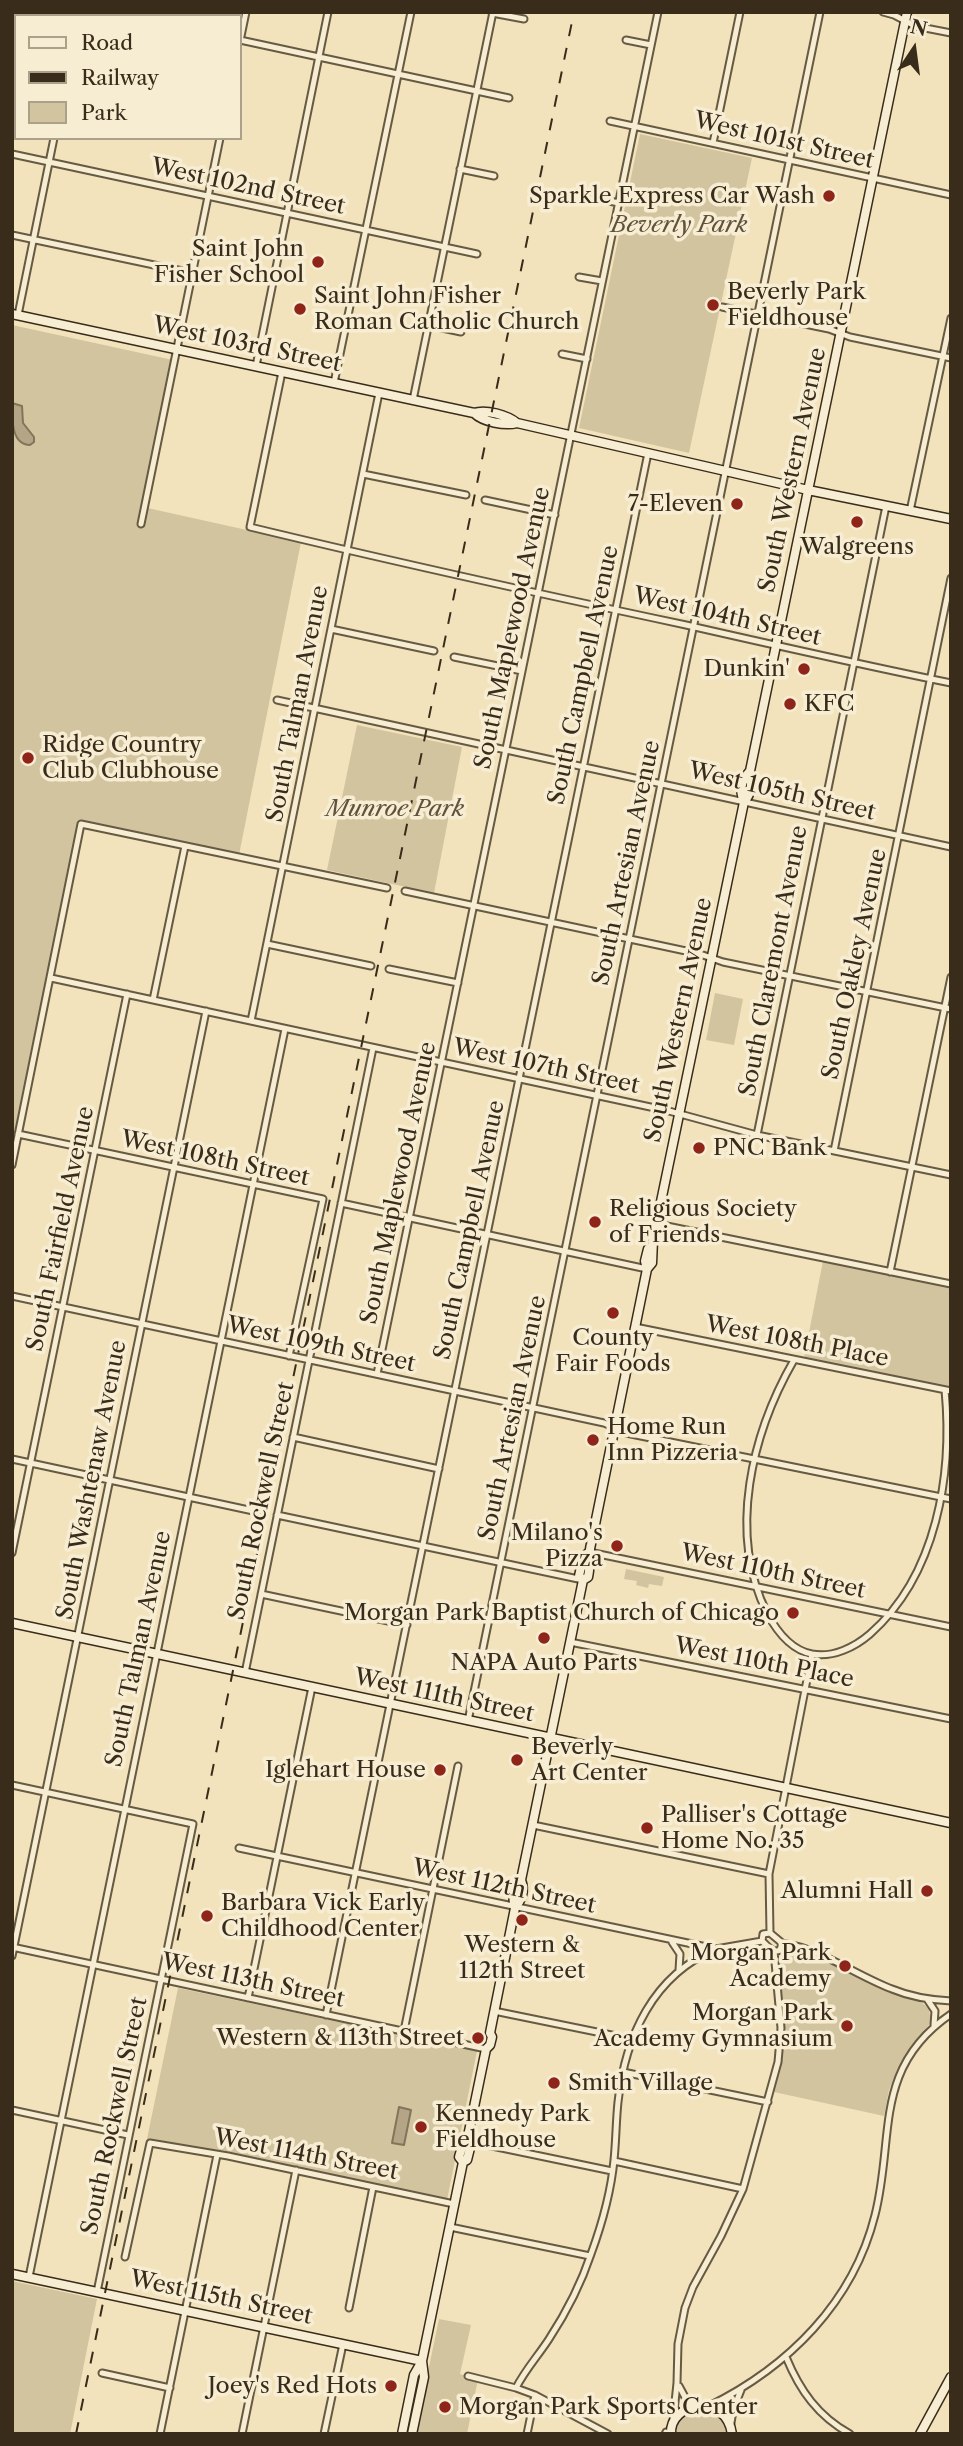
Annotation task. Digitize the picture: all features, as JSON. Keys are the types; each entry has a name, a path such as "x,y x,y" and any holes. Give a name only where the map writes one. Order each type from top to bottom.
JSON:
{"main road":[{"name":"South Western Avenue","path":"402,2434 414,2375 422,2361 463,2162 467,2160 470,2148 467,2141 486,2049 485,2036 489,2033 516,1908 522,1900 524,1888 521,1880 583,1580 588,1577 592,1560 589,1552 647,1269 652,1263 652,1246 744,802 749,796 752,781 750,771 906,16"},
{"name":"West 103rd Street","path":"15,315 474,413 480,411 510,418 517,423 951,519"},
{"name":"West 111th Street","path":"12,1623 951,1823"},
{"name":"West 115th Street","path":"12,2274 422,2361"},
{"name":"South Western Avenue","path":"412,2434 424,2377 422,2361"},
{"path":"920,2434 951,2376"},
{"path":"668,2430 681,2412 704,2406 724,2413 731,2423 732,2434"}],"street":[{"path":"242,31 246,12"},
{"path":"256,366 328,12"},
{"path":"334,383 411,12"},
{"name":"South Maplewood Avenue","path":"377,1374 658,12"},
{"path":"713,143 740,12"},
{"name":"South Artesian Avenue","path":"468,1721 820,12"},
{"path":"883,12 906,16 915,26 951,33"},
{"path":"413,400 493,13 524,19"},
{"path":"242,40 509,98"},
{"path":"626,40 651,45"},
{"name":"West 101st Street","path":"610,121 950,194"},
{"path":"15,315 54,140"},
{"path":"141,524 220,140"},
{"name":"West 102nd Street","path":"12,154 477,254"},
{"path":"460,169 494,176"},
{"path":"950,194 951,186"},
{"path":"594,198 618,204"},
{"path":"12,235 192,273"},
{"path":"579,277 603,281"},
{"path":"722,307 951,358"},
{"path":"910,511 951,318"},
{"path":"428,325 461,332"},
{"path":"562,354 587,359"},
{"name":"West 104th Street","path":"282,372 250,527 347,552 853,664 951,683"},
{"name":"South Talman Avenue","path":"251,1021 379,393"},
{"name":"South Campbell Avenue","path":"326,2015 648,453"},
{"path":"363,474 466,495"},
{"path":"485,500 555,514"},
{"name":"South Claremont Avenue","path":"757,1135 886,506"},
{"name":"South Oakley Avenue","path":"834,1151 951,578"},
{"path":"331,629 434,652"},
{"path":"454,657 522,671"},
{"name":"West 105th Street","path":"277,700 821,820 951,846"},
{"path":"12,1165 81,824 387,888"},
{"path":"153,1000 185,846"},
{"path":"405,891 789,976 948,1008"},
{"path":"267,944 371,966"},
{"path":"388,969 458,983"},
{"path":"890,1272 948,1008 951,977"},
{"name":"West 107th Street","path":"51,978 680,1114 757,1135 951,1175"},
{"name":"South Fairfield Avenue","path":"12,1553 127,994"},
{"name":"South Washtenaw Avenue","path":"12,1956 206,1011"},
{"name":"South Talman Avenue","path":"29,2277 285,1029"},
{"name":"South Rockwell Street","path":"245,1673 373,1048"},
{"name":"West 108th Street","path":"19,1134 323,1199"},
{"name":"South Rockwell Street","path":"289,1356 323,1199"},
{"path":"341,1203 647,1269"},
{"path":"657,1224 951,1284"},
{"name":"West 109th Street","path":"12,1296 604,1423 626,1433 951,1499"},
{"name":"West 108th Place","path":"635,1327 948,1391"},
{"path":"794,1360 771,1404 754,1460 747,1515 755,1586 778,1631 791,1644 812,1654 837,1653 867,1637 890,1614 925,1555 941,1497 947,1450 948,1391"},
{"path":"293,1437 439,1469"},
{"path":"12,1459 258,1512"},
{"path":"277,1515 583,1580"},
{"name":"West 110th Street","path":"589,1552 951,1627"},
{"path":"261,1594 407,1625"},
{"name":"West 110th Place","path":"570,1642 951,1719"},
{"path":"770,1933 769,1874 812,1654"},
{"path":"248,1998 312,1687"},
{"path":"404,2031 458,1766"},
{"path":"12,1785 125,1809"},
{"name":"South Rockwell Street","path":"97,2292 193,1824 125,1809"},
{"path":"533,1825 769,1874"},
{"name":"West 112th Street","path":"239,1848 716,1949 762,1941"},
{"path":"668,2430 677,2383 678,2344 685,2308 697,2278 743,2189 778,2062 781,2028 774,1951 762,1941 763,1934 770,1933 782,1943 810,1950 891,1989 927,1999 951,2001"},
{"path":"670,1940 680,1954 678,1970"},
{"path":"774,1951 780,1950 782,1943"},
{"name":"West 113th Street","path":"13,1947 486,2049"},
{"path":"516,2388 570,2303 590,2256 606,2204 614,2161 618,2104 631,2039 658,1992 678,1970 716,1949"},
{"path":"927,1999 934,2011 934,2025"},
{"path":"494,2011 631,2039"},
{"path":"677,2383 686,2399 704,2406 741,2390 786,2357 829,2311 861,2255 876,2211 886,2127 896,2080 910,2054 934,2025 951,2014"},
{"path":"623,2072 768,2102"},
{"path":"12,2110 128,2135"},
{"path":"467,2141 612,2171"},
{"name":"South Rockwell Street","path":"125,2256 150,2143"},
{"name":"West 114th Street","path":"150,2143 296,2170 454,2204"},
{"path":"160,2434 217,2155"},
{"path":"614,2161 743,2189"},
{"path":"242,2434 296,2170"},
{"path":"349,2308 373,2187"},
{"path":"450,2227 590,2256"},
{"path":"324,2434 343,2344"},
{"path":"786,2357 801,2389 813,2405 850,2434"},
{"path":"102,2373 170,2388"},
{"path":"468,2376 535,2395 608,2434"},
{"path":"731,2423 741,2390"},
{"path":"527,2434 535,2395"}],"green space":[{"name":"Beverly Park","path":"640,134 752,158 689,453 579,428"},
{"path":"12,325 173,360 143,507 301,542 239,855 81,822 12,1152"},
{"name":"Munroe Park","path":"357,725 462,747 434,893 327,870"},
{"path":"715,993 743,999 734,1045 706,1040"},
{"path":"823,1261 951,1287 950,1388 804,1358"},
{"path":"626,1569 664,1577 662,1586 649,1584 648,1588 636,1585 637,1581 624,1579"},
{"path":"794,1950 831,1962 877,1987 911,1998 929,2009 931,2022 899,2066 889,2090 884,2116 774,2092 784,2031 778,1960 786,1952"},
{"path":"178,1988 477,2051 447,2200 147,2139"},
{"path":"12,2281 97,2299 70,2434 12,2434"},
{"path":"439,2319 471,2325 460,2374 478,2379 467,2434 415,2434"},
{"path":"708,2411 722,2414 729,2434 675,2434 675,2428 681,2418"}],"shaded area":[{"path":"12,403 22,406 23,423 34,437 34,442 30,445 19,441 16,436"},
{"path":"399,2107 411,2110 404,2145 392,2143"}],"railway":[{"path":"76,2434 574,12"}],"place":[{"name":"Sparkle Express Car Wash","path":"829,196"},
{"name":"Saint John Fisher School","path":"318,262"},
{"name":"Beverly Park Fieldhouse","path":"713,305"},
{"name":"Saint John Fisher Roman Catholic Church","path":"300,309"},
{"name":"7-Eleven","path":"737,504"},
{"name":"Walgreens","path":"857,522"},
{"name":"Dunkin'","path":"804,669"},
{"name":"KFC","path":"790,704"},
{"name":"Ridge Country Club Clubhouse","path":"28,758"},
{"name":"PNC Bank","path":"699,1148"},
{"name":"Religious Society of Friends","path":"595,1222"},
{"name":"County Fair Foods","path":"613,1313"},
{"name":"Home Run Inn Pizzeria","path":"593,1440"},
{"name":"Milano's Pizza","path":"617,1546"},
{"name":"Morgan Park Baptist Church of Chicago","path":"793,1613"},
{"name":"NAPA Auto Parts","path":"544,1638"},
{"name":"Beverly Art Center","path":"517,1760"},
{"name":"Iglehart House","path":"440,1770"},
{"name":"Palliser's Cottage Home No. 35","path":"647,1828"},
{"name":"Alumni Hall","path":"927,1891"},
{"name":"Barbara Vick Early Childhood Center","path":"207,1916"},
{"name":"Western & 112th Street","path":"522,1920"},
{"name":"Morgan Park Academy","path":"845,1966"},
{"name":"Morgan Park Academy Gymnasium","path":"847,2026"},
{"name":"Western & 113th Street","path":"478,2038"},
{"name":"Smith Village","path":"554,2083"},
{"name":"Kennedy Park Fieldhouse","path":"421,2127"},
{"name":"Joey's Red Hots","path":"391,2386"},
{"name":"Morgan Park Sports Center","path":"445,2407"}]}
